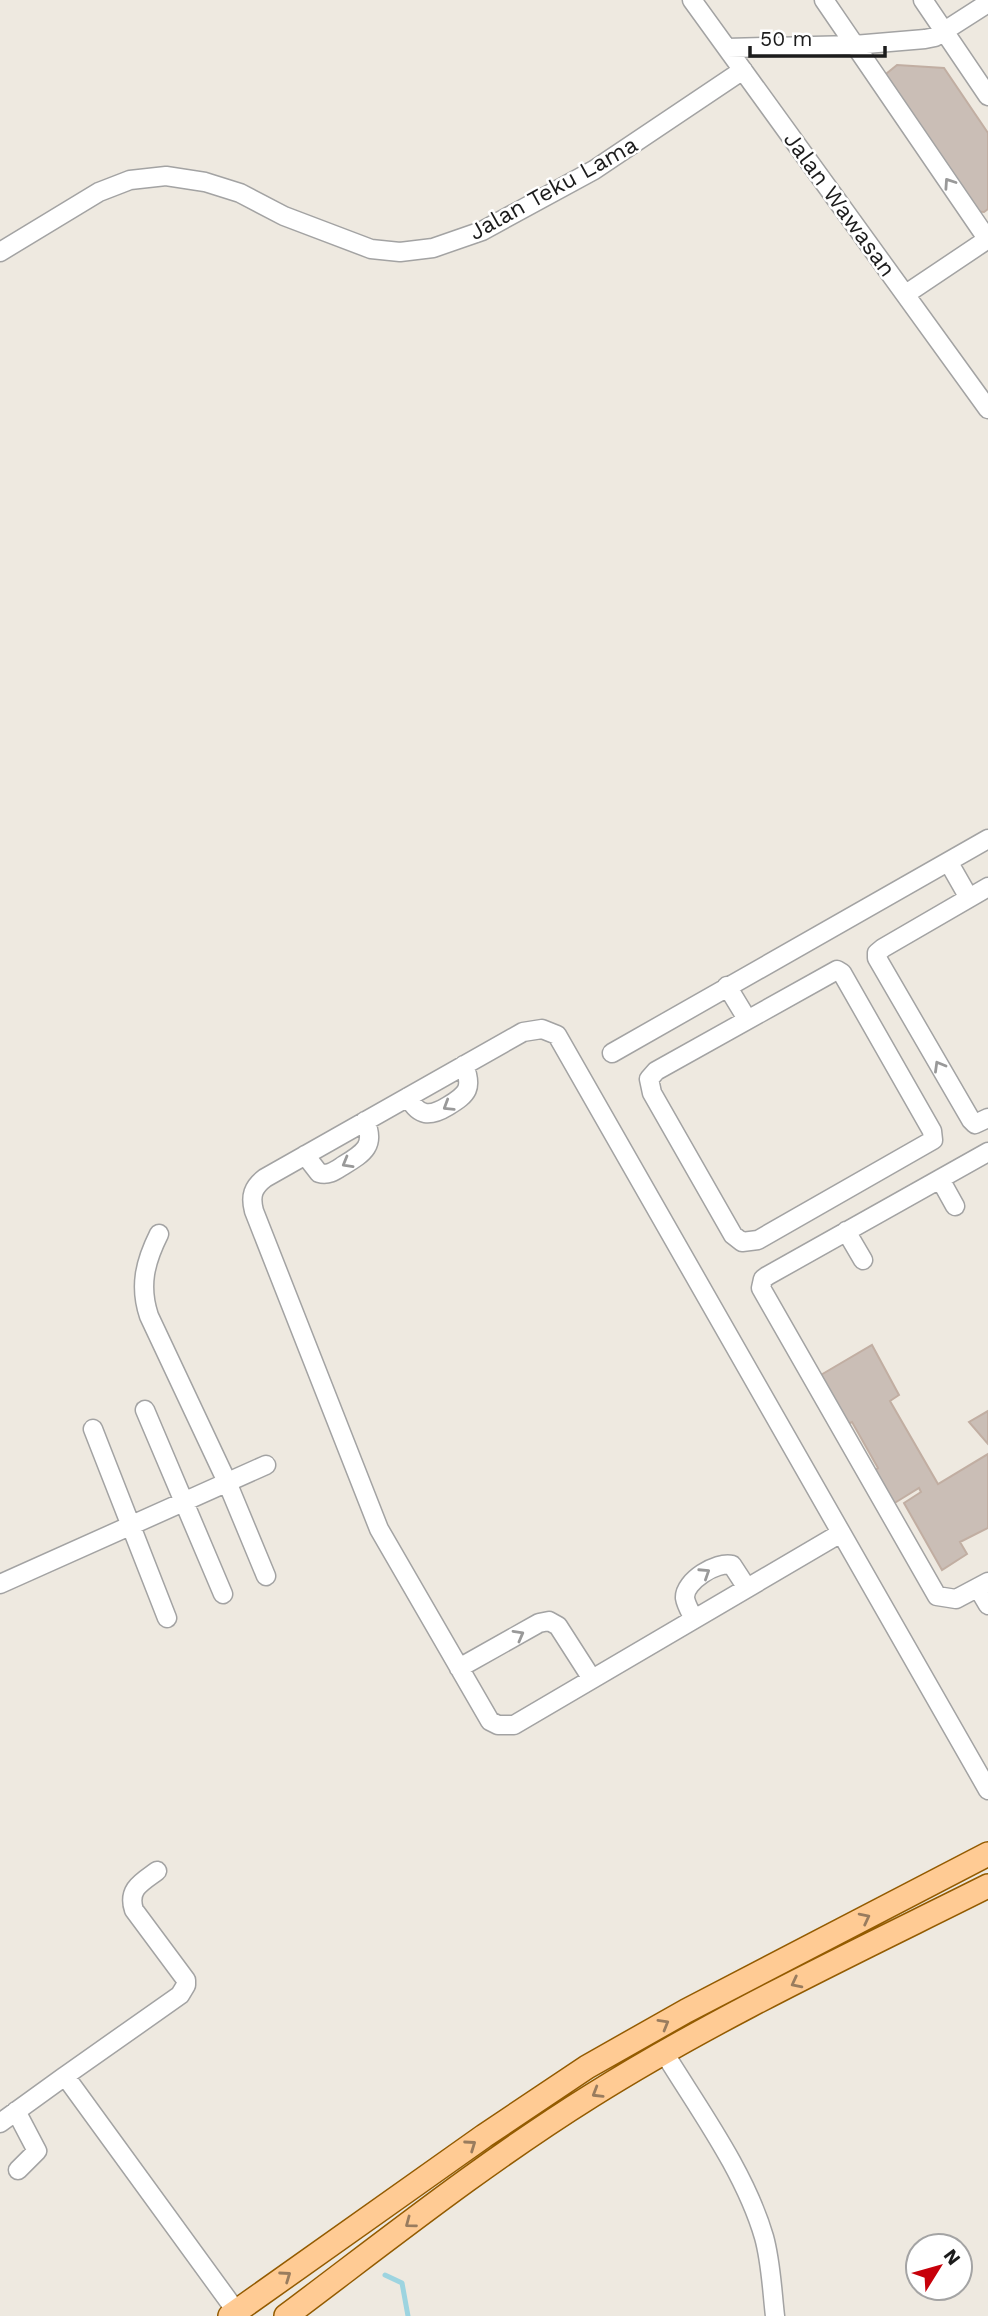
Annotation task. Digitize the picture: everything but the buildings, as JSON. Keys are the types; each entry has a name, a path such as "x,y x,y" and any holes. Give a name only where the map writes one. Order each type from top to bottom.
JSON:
{"main road":[{"path":"233,2314 484,2136 587,2067 686,2011 988,1854"},
{"path":"286,2316 494,2159 593,2095 707,2027 988,1886"}],"street":[{"name":"Jalan Wawasan","path":"692,0 988,409"},
{"path":"824,0 854,45 982,217 988,239 906,295"},
{"path":"923,0 988,96"},
{"path":"727,48 854,45 925,39 935,37 988,3"},
{"name":"Jalan Teku Lama","path":"0,252 99,192 130,180 166,176 205,182 240,193 284,216 371,249 400,252 433,248 482,231 594,170 743,70"},
{"path":"612,1053 988,839"},
{"path":"949,863 969,898"},
{"path":"988,887 877,953 877,958 971,1120 975,1124 988,1118"},
{"path":"837,970 842,973 932,1131 933,1140 751,1242 742,1242 733,1235 652,1093 649,1079 656,1071 747,1019 831,972 837,970"},
{"path":"727,986 747,1019"},
{"path":"841,1533 514,1725 498,1725 490,1720 379,1529 254,1211 251,1197 258,1183 532,1029 542,1028 557,1035 988,1790"},
{"path":"408,1097 421,1113 437,1113 462,1098 466,1092 469,1078 464,1065"},
{"path":"305,1155 319,1173 330,1173 365,1151 370,1137 365,1121"},
{"path":"988,1152 762,1279 761,1288 937,1596 956,1599 983,1585 988,1605"},
{"path":"940,1179 955,1206"},
{"path":"846,1231 863,1260"},
{"path":"159,1234 148,1255 144,1272 144,1300 149,1317 227,1482 266,1576"},
{"path":"145,1410 223,1594"},
{"path":"93,1429 167,1618"},
{"path":"0,1584 265,1465"},
{"path":"694,1619 685,1598 687,1590 692,1581 718,1564 732,1565 747,1588"},
{"path":"459,1668 539,1623 549,1621 558,1626 592,1679"},
{"path":"0,2123 180,1995 186,1980 134,1910 131,1901 135,1888 157,1871"},
{"path":"665,2054 752,2204 764,2238 775,2316"},
{"path":"65,2076 233,2314"},
{"path":"16,2111 37,2151 18,2170"}],"waterway":[{"path":"385,2275 402,2283 408,2316"}]}
